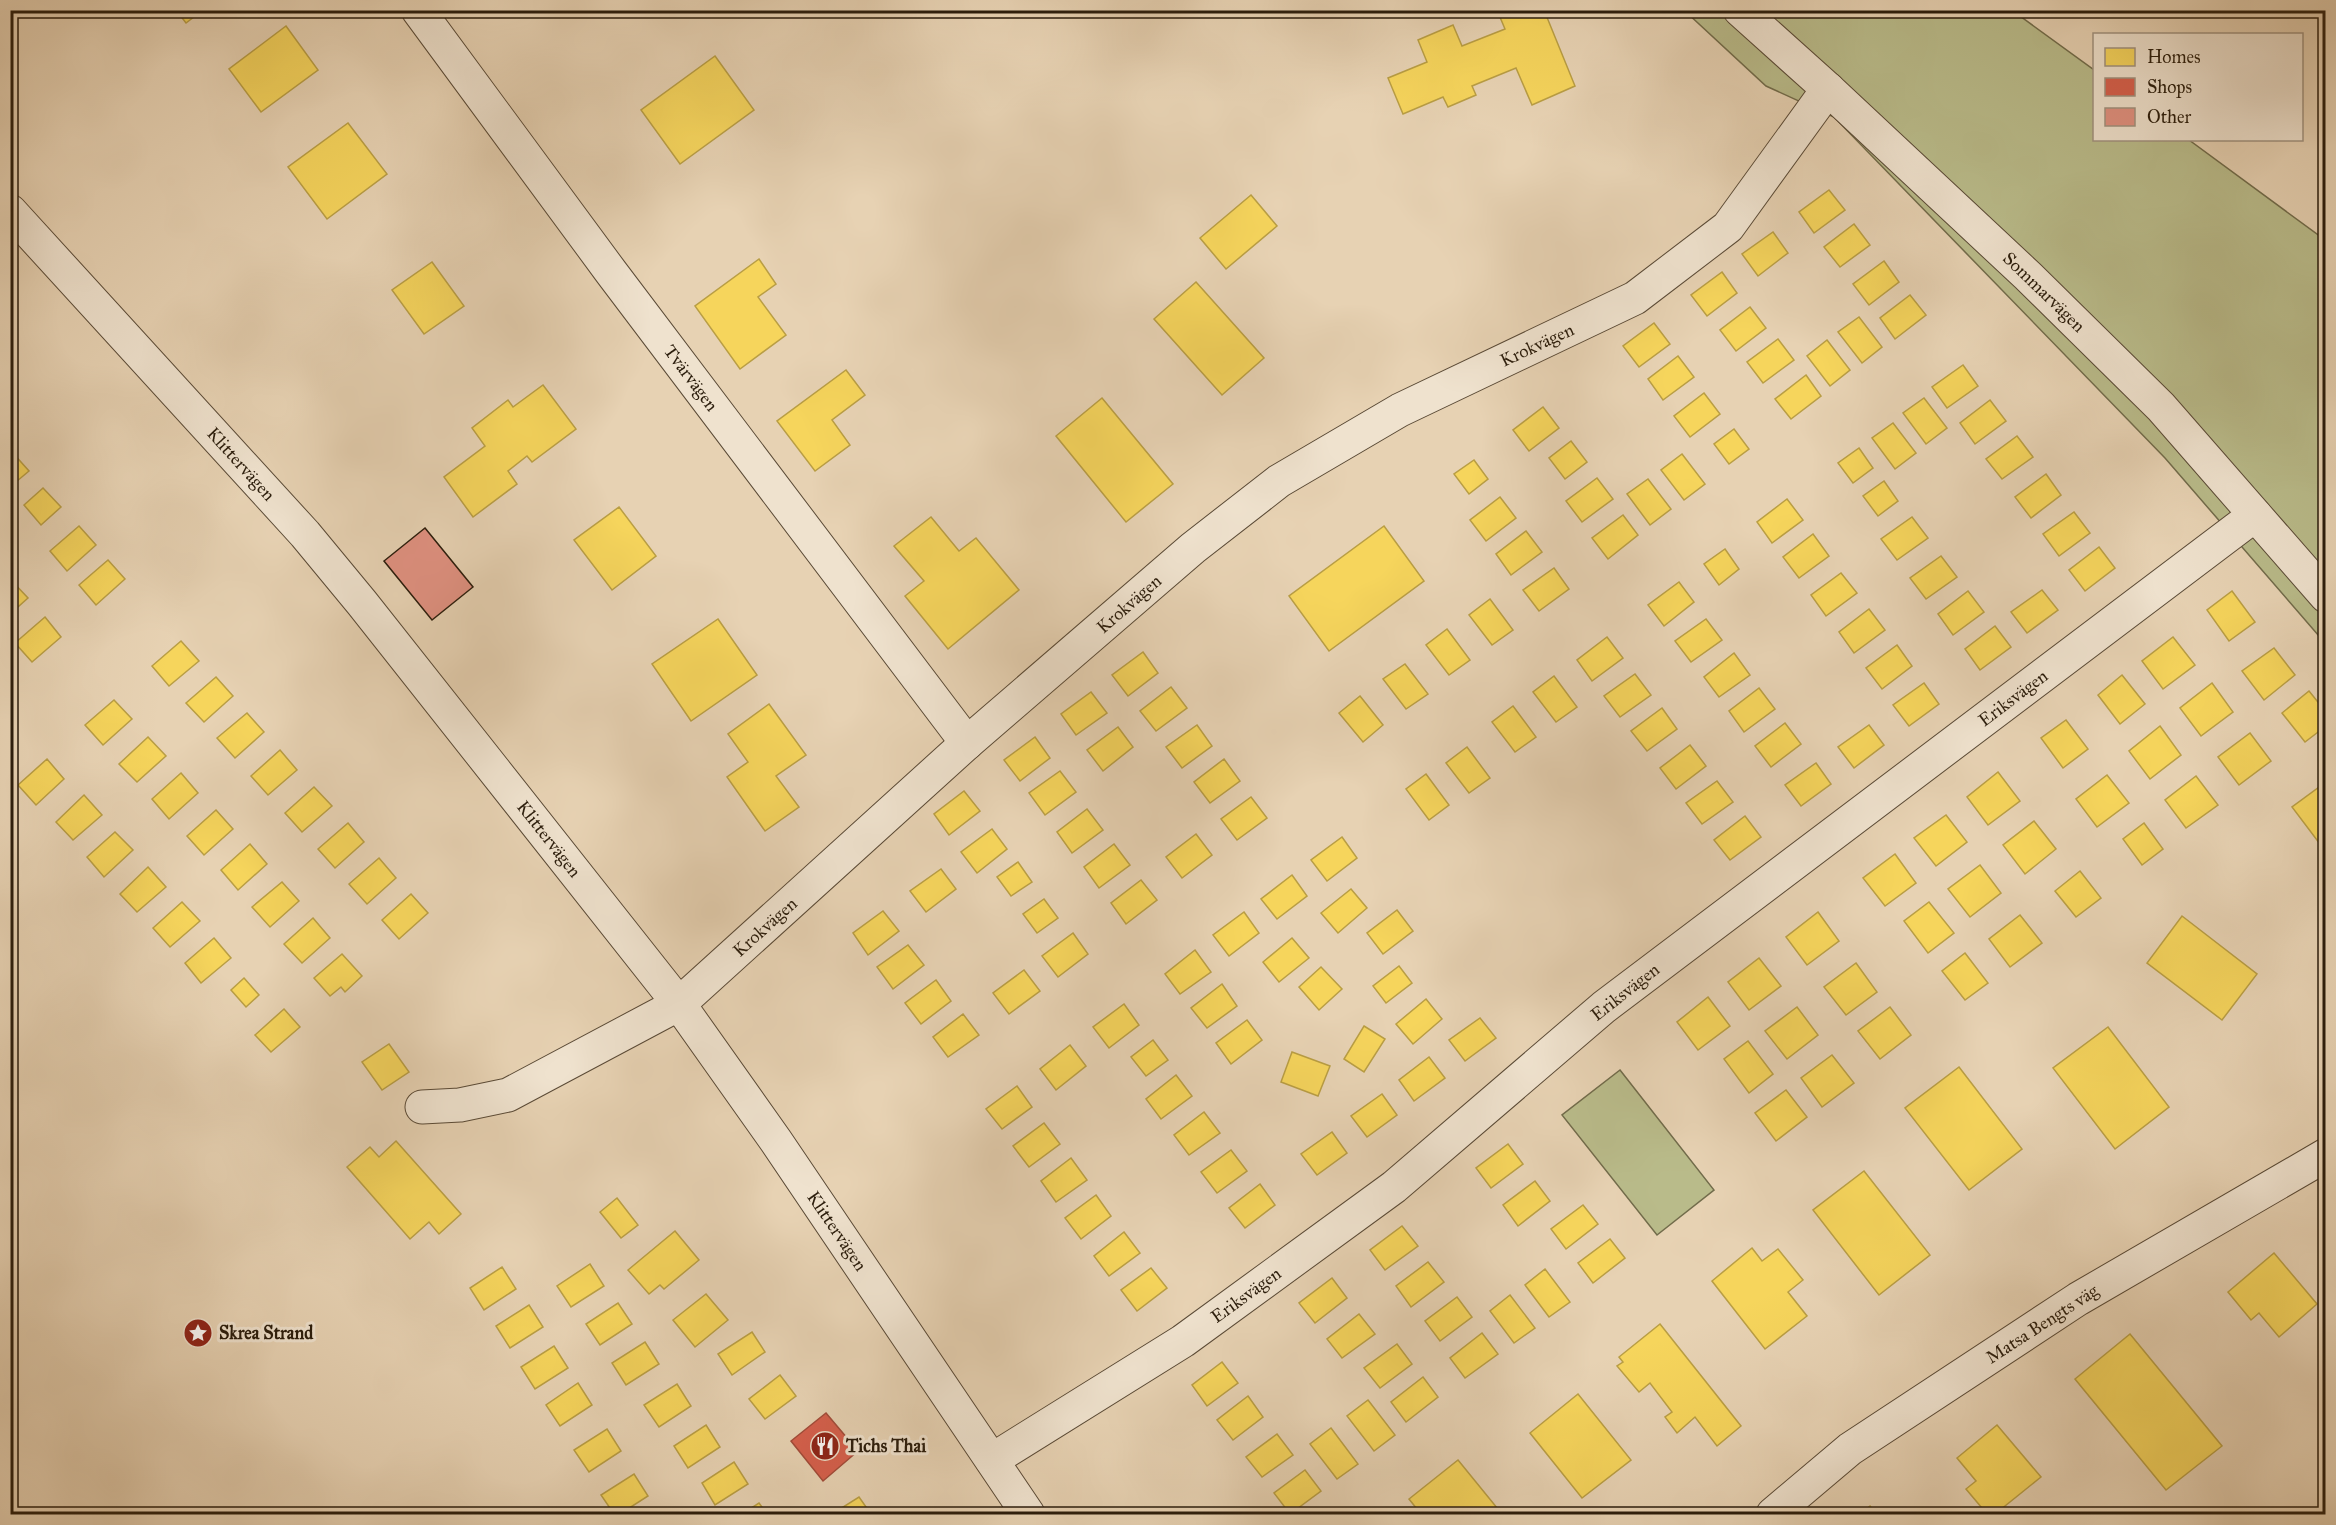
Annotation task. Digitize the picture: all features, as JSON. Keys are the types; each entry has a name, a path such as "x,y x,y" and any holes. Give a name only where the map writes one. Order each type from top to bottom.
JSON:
{"street":[{"name":"Tvärvägen","path":"418,10 618,282 968,743"},
{"name":"Sommarvägen","path":"1740,10 1828,88 2028,276 2161,407 2325,596"},
{"name":"Krokvägen","path":"422,1107 460,1105 508,1095 680,1004 968,743 1193,548 1279,481 1400,410 1635,298 1728,227 1828,88"},
{"name":"Klittervägen","path":"10,211 305,534 680,1004 1028,1515"},
{"name":"Eriksvägen","path":"992,1460 1183,1341 1394,1187 1604,1007 2254,515"},
{"name":"Matsa Bengts väg","path":"1773,1515 1850,1449 2078,1299 2325,1155"}],"green space":[{"path":"1685,11 2013,11 2093,69 2093,141 2190,141 2325,240 2325,643 2165,458 1834,117 1766,86"},
{"path":"1620,1070 1714,1190 1657,1235 1562,1115"}],"building: Homes":[{"path":"176,10 203,10 186,23"},
{"path":"1497,10 1544,10 1575,86 1532,105 1516,68 1472,86 1476,95 1448,107 1443,97 1403,114 1388,78 1427,62 1418,40 1453,25 1462,46 1505,29"},
{"path":"286,26 318,70 261,112 229,69"},
{"path":"715,56 754,110 680,164 641,110"},
{"path":"348,123 387,174 327,219 288,167"},
{"path":"1829,190 1845,210 1814,233 1799,212"},
{"path":"1251,195 1277,226 1226,269 1200,238"},
{"path":"1854,224 1870,245 1840,267 1824,247"},
{"path":"1773,232 1788,253 1758,276 1742,254"},
{"path":"759,259 776,284 758,297 786,335 740,369 695,306"},
{"path":"1884,261 1899,282 1869,305 1853,284"},
{"path":"432,262 464,306 424,334 392,290"},
{"path":"1722,272 1737,293 1707,316 1691,295"},
{"path":"1196,282 1264,358 1222,395 1154,319"},
{"path":"1910,295 1926,315 1895,339 1880,318"},
{"path":"1750,307 1766,328 1736,351 1720,330"},
{"path":"1859,317 1882,347 1862,363 1838,332"},
{"path":"1654,323 1670,344 1639,367 1623,346"},
{"path":"1778,339 1794,360 1763,383 1747,362"},
{"path":"1827,340 1850,370 1830,386 1807,356"},
{"path":"1678,356 1694,377 1663,400 1648,379"},
{"path":"1963,365 1978,386 1947,408 1932,387"},
{"path":"846,370 865,395 832,420 850,445 815,471 777,421"},
{"path":"1806,375 1821,396 1791,419 1775,399"},
{"path":"543,385 576,429 532,462 527,456 508,471 517,484 473,517 444,477 485,446 472,428 508,400 513,407"},
{"path":"1704,393 1720,414 1690,437 1674,416"},
{"path":"1102,398 1173,484 1126,522 1056,436"},
{"path":"1924,398 1947,428 1926,444 1903,413"},
{"path":"1990,400 2006,421 1975,444 1960,423"},
{"path":"1543,407 1559,428 1529,451 1513,430"},
{"path":"1893,423 1916,453 1895,469 1872,438"},
{"path":"1734,429 1749,449 1729,464 1714,444"},
{"path":"2017,436 2033,457 2002,479 1986,459"},
{"path":"1571,441 1587,462 1565,479 1549,458"},
{"path":"1859,448 1873,468 1853,483 1838,463"},
{"path":"12,452 29,471 10,487 10,453"},
{"path":"1682,454 1705,484 1684,500 1661,470"},
{"path":"1474,460 1488,479 1469,494 1454,474"},
{"path":"2046,474 2061,495 2031,518 2015,497"},
{"path":"1597,478 1613,499 1582,522 1566,501"},
{"path":"1648,479 1671,509 1650,525 1627,494"},
{"path":"1884,481 1898,501 1878,516 1863,496"},
{"path":"43,488 61,507 41,525 24,505"},
{"path":"1500,497 1516,518 1486,541 1470,520"},
{"path":"1787,499 1803,520 1772,543 1757,522"},
{"path":"619,507 656,556 612,590 574,540"},
{"path":"2074,512 2090,533 2059,556 2043,534"},
{"path":"1623,515 1638,535 1608,559 1592,538"},
{"path":"931,517 959,551 976,538 1019,590 948,649 905,596 924,581 894,546"},
{"path":"1912,517 1928,538 1897,560 1881,539"},
{"path":"79,526 96,545 67,571 50,551"},
{"path":"1384,526 1424,581 1329,651 1289,596"},
{"path":"1526,531 1542,552 1511,575 1496,554"},
{"path":"1813,534 1829,556 1799,578 1783,557"},
{"path":"2099,547 2115,568 2085,591 2069,570"},
{"path":"1725,549 1739,569 1719,585 1704,564"},
{"path":"1941,556 1957,577 1926,599 1910,578"},
{"path":"108,560 125,579 96,605 79,585"},
{"path":"1554,568 1569,589 1539,611 1523,590"},
{"path":"1841,573 1857,593 1826,616 1811,595"},
{"path":"10,579 28,598 10,614"},
{"path":"1679,582 1694,602 1664,626 1648,605"},
{"path":"2042,590 2058,610 2027,633 2011,612"},
{"path":"1968,591 1984,612 1953,635 1938,614"},
{"path":"2232,591 2255,622 2229,641 2207,610"},
{"path":"1490,599 1513,630 1492,645 1469,615"},
{"path":"1869,609 1885,630 1854,653 1839,632"},
{"path":"45,617 61,637 32,662 15,643"},
{"path":"718,619 757,675 691,721 652,664"},
{"path":"1706,619 1722,640 1691,662 1675,641"},
{"path":"1995,626 2011,647 1980,670 1965,649"},
{"path":"1447,629 1470,660 1449,675 1426,645"},
{"path":"1607,637 1623,658 1592,681 1577,660"},
{"path":"2173,637 2195,665 2163,689 2142,661"},
{"path":"181,641 199,661 169,686 152,666"},
{"path":"1897,645 1912,666 1882,689 1866,668"},
{"path":"2274,648 2295,675 2264,700 2242,671"},
{"path":"1143,652 1158,673 1128,696 1112,675"},
{"path":"1734,653 1750,675 1719,697 1704,677"},
{"path":"1405,664 1428,694 1406,709 1383,679"},
{"path":"1635,674 1651,695 1620,717 1604,696"},
{"path":"2122,675 2145,704 2120,724 2098,695"},
{"path":"1554,676 1577,707 1556,722 1533,692"},
{"path":"216,677 233,696 204,722 186,703"},
{"path":"1924,683 1939,704 1909,726 1893,705"},
{"path":"2212,683 2233,712 2201,736 2180,708"},
{"path":"1171,687 1187,708 1156,731 1140,711"},
{"path":"1759,688 1775,709 1744,732 1729,711"},
{"path":"2309,691 2326,712 2326,726 2305,742 2282,713"},
{"path":"1091,692 1107,713 1076,735 1061,714"},
{"path":"1360,696 1383,725 1363,742 1339,713"},
{"path":"114,700 132,719 103,745 85,725"},
{"path":"769,704 806,755 776,776 799,807 765,831 727,777 748,762 728,734"},
{"path":"1513,706 1536,737 1515,752 1492,722"},
{"path":"1662,708 1677,729 1647,751 1631,731"},
{"path":"247,713 264,732 235,758 217,738"},
{"path":"2066,720 2088,749 2063,768 2041,738"},
{"path":"1785,723 1801,744 1771,767 1755,746"},
{"path":"1197,725 1212,746 1182,768 1166,747"},
{"path":"1869,725 1884,745 1854,768 1838,747"},
{"path":"2160,726 2181,755 2150,779 2129,751"},
{"path":"1118,727 1133,747 1103,771 1087,750"},
{"path":"2250,733 2271,761 2239,785 2218,757"},
{"path":"148,737 166,756 137,782 119,764"},
{"path":"1035,737 1050,758 1020,781 1004,760"},
{"path":"1690,745 1706,766 1676,789 1660,768"},
{"path":"1467,747 1490,778 1469,793 1446,763"},
{"path":"280,750 297,770 268,795 251,776"},
{"path":"47,759 64,779 36,805 18,785"},
{"path":"1224,759 1240,781 1210,803 1194,782"},
{"path":"1816,763 1831,784 1801,806 1785,785"},
{"path":"1060,771 1076,792 1045,815 1029,793"},
{"path":"1998,772 2020,801 1988,825 1967,797"},
{"path":"181,773 198,793 169,819 152,799"},
{"path":"1426,774 1449,805 1429,820 1406,789"},
{"path":"2107,775 2129,803 2097,827 2076,799"},
{"path":"2196,776 2218,805 2186,828 2165,800"},
{"path":"1717,781 1733,802 1702,824 1686,803"},
{"path":"2326,782 2326,852 2292,807"},
{"path":"314,787 332,806 302,832 285,813"},
{"path":"964,791 980,811 949,835 934,814"},
{"path":"84,795 102,815 73,840 56,822"},
{"path":"1251,797 1267,818 1237,840 1221,819"},
{"path":"1087,809 1103,830 1072,853 1057,832"},
{"path":"216,810 233,829 204,855 187,836"},
{"path":"1946,815 1967,842 1936,866 1914,838"},
{"path":"1745,816 1761,837 1730,860 1714,840"},
{"path":"2034,821 2056,849 2025,874 2003,845"},
{"path":"348,823 364,842 335,868 318,849"},
{"path":"2144,823 2163,849 2142,865 2123,839"},
{"path":"992,829 1007,849 977,873 961,852"},
{"path":"115,832 133,850 104,877 87,857"},
{"path":"1196,834 1212,855 1182,878 1166,857"},
{"path":"1342,837 1357,858 1327,881 1311,860"},
{"path":"250,844 267,864 238,890 221,870"},
{"path":"1114,844 1130,865 1099,888 1084,867"},
{"path":"1895,854 1916,883 1885,906 1863,878"},
{"path":"379,858 396,878 367,904 349,884"},
{"path":"1018,862 1032,882 1011,896 997,877"},
{"path":"1980,865 2001,893 1970,917 1948,889"},
{"path":"148,867 166,887 137,912 120,894"},
{"path":"941,869 956,889 926,912 910,891"},
{"path":"2080,871 2101,898 2076,917 2055,891"},
{"path":"1292,875 1307,896 1277,919 1261,899"},
{"path":"1141,880 1157,900 1126,924 1111,903"},
{"path":"282,882 299,901 270,927 252,907"},
{"path":"1351,889 1367,908 1338,933 1321,913"},
{"path":"411,894 428,913 399,939 382,920"},
{"path":"1044,899 1058,918 1037,933 1023,914"},
{"path":"182,902 200,921 170,947 153,928"},
{"path":"1929,902 1954,933 1928,953 1904,921"},
{"path":"1397,910 1413,931 1383,954 1367,933"},
{"path":"883,911 899,931 868,955 853,933"},
{"path":"1244,912 1259,933 1229,956 1213,935"},
{"path":"1818,912 1839,941 1807,965 1786,937"},
{"path":"2020,915 2042,943 2010,967 1989,939"},
{"path":"2182,916 2257,974 2222,1020 2147,963"},
{"path":"313,918 330,938 302,963 284,944"},
{"path":"1073,933 1088,954 1058,977 1042,956"},
{"path":"214,938 231,958 201,983 185,963"},
{"path":"1292,938 1309,958 1279,982 1263,962"},
{"path":"908,945 924,965 893,989 877,967"},
{"path":"1195,950 1211,972 1180,994 1165,974"},
{"path":"1965,953 1988,983 1965,1000 1942,971"},
{"path":"342,954 362,976 345,992 341,987 330,996 314,978"},
{"path":"1759,958 1781,986 1749,1010 1728,982"},
{"path":"1856,963 1877,992 1846,1015 1824,987"},
{"path":"1399,966 1412,983 1386,1003 1373,986"},
{"path":"1321,967 1342,989 1319,1010 1299,987"},
{"path":"1024,970 1040,991 1009,1014 993,993"},
{"path":"244,978 259,995 246,1007 231,990"},
{"path":"936,980 951,1001 921,1024 905,1003"},
{"path":"1222,984 1237,1006 1207,1028 1191,1008"},
{"path":"1708,997 1730,1026 1698,1050 1677,1022"},
{"path":"1426,999 1442,1019 1413,1044 1396,1024"},
{"path":"1124,1004 1139,1025 1109,1048 1093,1027"},
{"path":"1797,1007 1818,1035 1787,1059 1765,1031"},
{"path":"1890,1007 1911,1035 1880,1059 1858,1031"},
{"path":"284,1009 300,1027 271,1052 255,1035"},
{"path":"963,1014 979,1035 948,1057 933,1037"},
{"path":"1480,1018 1496,1038 1465,1061 1449,1040"},
{"path":"1247,1020 1262,1040 1231,1064 1216,1043"},
{"path":"1364,1026 1385,1039 1364,1072 1344,1059"},
{"path":"2108,1027 2169,1107 2115,1149 2053,1068"},
{"path":"1153,1040 1168,1060 1146,1076 1131,1057"},
{"path":"1748,1041 1773,1074 1749,1093 1724,1059"},
{"path":"389,1044 409,1072 382,1090 362,1062"},
{"path":"1070,1045 1086,1066 1056,1090 1040,1069"},
{"path":"1292,1052 1330,1066 1318,1096 1281,1082"},
{"path":"1832,1055 1854,1083 1822,1107 1801,1078"},
{"path":"1429,1057 1445,1078 1414,1101 1399,1080"},
{"path":"1959,1067 2022,1149 1969,1190 1905,1108"},
{"path":"1176,1075 1192,1096 1161,1119 1146,1099"},
{"path":"1017,1086 1032,1107 1002,1129 986,1109"},
{"path":"1786,1090 1807,1117 1776,1141 1755,1113"},
{"path":"1382,1094 1397,1115 1367,1137 1351,1116"},
{"path":"1204,1112 1220,1133 1189,1155 1174,1135"},
{"path":"1044,1123 1060,1144 1029,1167 1013,1146"},
{"path":"1332,1132 1347,1153 1317,1175 1301,1154"},
{"path":"396,1141 461,1214 439,1234 429,1222 410,1239 347,1167 370,1147 379,1157"},
{"path":"1508,1144 1523,1164 1491,1188 1476,1168"},
{"path":"1231,1150 1247,1171 1217,1193 1201,1172"},
{"path":"1071,1158 1087,1180 1056,1202 1041,1181"},
{"path":"1864,1171 1930,1255 1879,1295 1813,1210"},
{"path":"1535,1181 1550,1201 1518,1226 1503,1205"},
{"path":"1260,1184 1275,1205 1245,1228 1229,1208"},
{"path":"1096,1195 1111,1216 1081,1239 1065,1218"},
{"path":"617,1198 638,1225 621,1238 600,1212"},
{"path":"1583,1205 1598,1224 1566,1249 1551,1229"},
{"path":"1402,1226 1418,1246 1385,1270 1370,1250"},
{"path":"675,1231 699,1260 664,1289 660,1285 649,1294 628,1270"},
{"path":"1124,1232 1140,1253 1109,1276 1094,1256"},
{"path":"1610,1239 1625,1258 1593,1283 1578,1263"},
{"path":"1752,1248 1762,1261 1778,1249 1803,1280 1788,1292 1807,1316 1765,1349 1712,1281"},
{"path":"2274,1253 2317,1304 2279,1337 2259,1313 2251,1320 2228,1292"},
{"path":"1428,1262 1444,1282 1411,1307 1396,1286"},
{"path":"590,1264 604,1286 571,1307 557,1286"},
{"path":"502,1267 516,1289 484,1310 470,1288"},
{"path":"1151,1268 1167,1288 1137,1311 1121,1290"},
{"path":"1545,1269 1570,1302 1549,1317 1525,1285"},
{"path":"1332,1278 1347,1298 1315,1323 1299,1303"},
{"path":"706,1294 728,1320 695,1347 673,1320"},
{"path":"1510,1295 1535,1328 1514,1343 1490,1311"},
{"path":"1457,1297 1472,1317 1440,1341 1425,1321"},
{"path":"618,1303 632,1324 600,1345 586,1324"},
{"path":"529,1305 543,1327 510,1348 496,1326"},
{"path":"1359,1314 1375,1334 1342,1358 1327,1339"},
{"path":"1660,1324 1741,1426 1717,1446 1695,1417 1677,1433 1665,1417 1672,1412 1650,1383 1639,1392 1617,1366 1623,1362 1619,1357"},
{"path":"752,1332 765,1352 732,1375 718,1354"},
{"path":"1482,1333 1498,1354 1465,1378 1450,1358"},
{"path":"2130,1334 2222,1446 2166,1490 2075,1379"},
{"path":"645,1342 659,1364 626,1385 612,1363"},
{"path":"1397,1344 1412,1364 1380,1388 1364,1368"},
{"path":"554,1346 568,1368 535,1389 521,1367"},
{"path":"1222,1362 1238,1383 1207,1406 1192,1385"},
{"path":"780,1375 796,1396 765,1419 749,1399"},
{"path":"1423,1377 1438,1397 1406,1422 1391,1402"},
{"path":"578,1383 592,1405 560,1426 546,1405"},
{"path":"677,1384 691,1406 659,1427 644,1405"},
{"path":"1578,1394 1631,1460 1582,1498 1530,1433"},
{"path":"1248,1396 1263,1417 1233,1440 1217,1420"},
{"path":"1368,1400 1395,1435 1374,1451 1347,1416"},
{"path":"706,1425 720,1447 688,1468 674,1446"},
{"path":"1997,1425 2041,1477 1995,1514 1987,1514 1966,1489 1976,1481 1957,1458"},
{"path":"1331,1428 1358,1464 1337,1479 1310,1444"},
{"path":"607,1429 621,1451 589,1472 574,1450"},
{"path":"1277,1434 1293,1455 1262,1477 1246,1457"},
{"path":"1458,1460 1502,1514 1421,1514 1409,1499"},
{"path":"734,1462 748,1484 715,1505 702,1483"},
{"path":"1305,1470 1321,1491 1290,1514 1274,1493"},
{"path":"634,1474 648,1496 620,1514 614,1514 601,1495"},
{"path":"859,1497 871,1514 832,1514"},
{"path":"759,1503 767,1514 742,1514"},
{"path":"1870,1506 1876,1514 1860,1514"}],"building: Shops":[{"name":"Tichs Thai","path":"826,1413 858,1451 823,1481 791,1441"}],"building: Other":[{"path":"425,528 473,587 432,620 384,561"}],"place":[{"name":"Skrea Strand","path":"198,1333"},
{"name":"Tichs Thai","path":"825,1446"}]}
